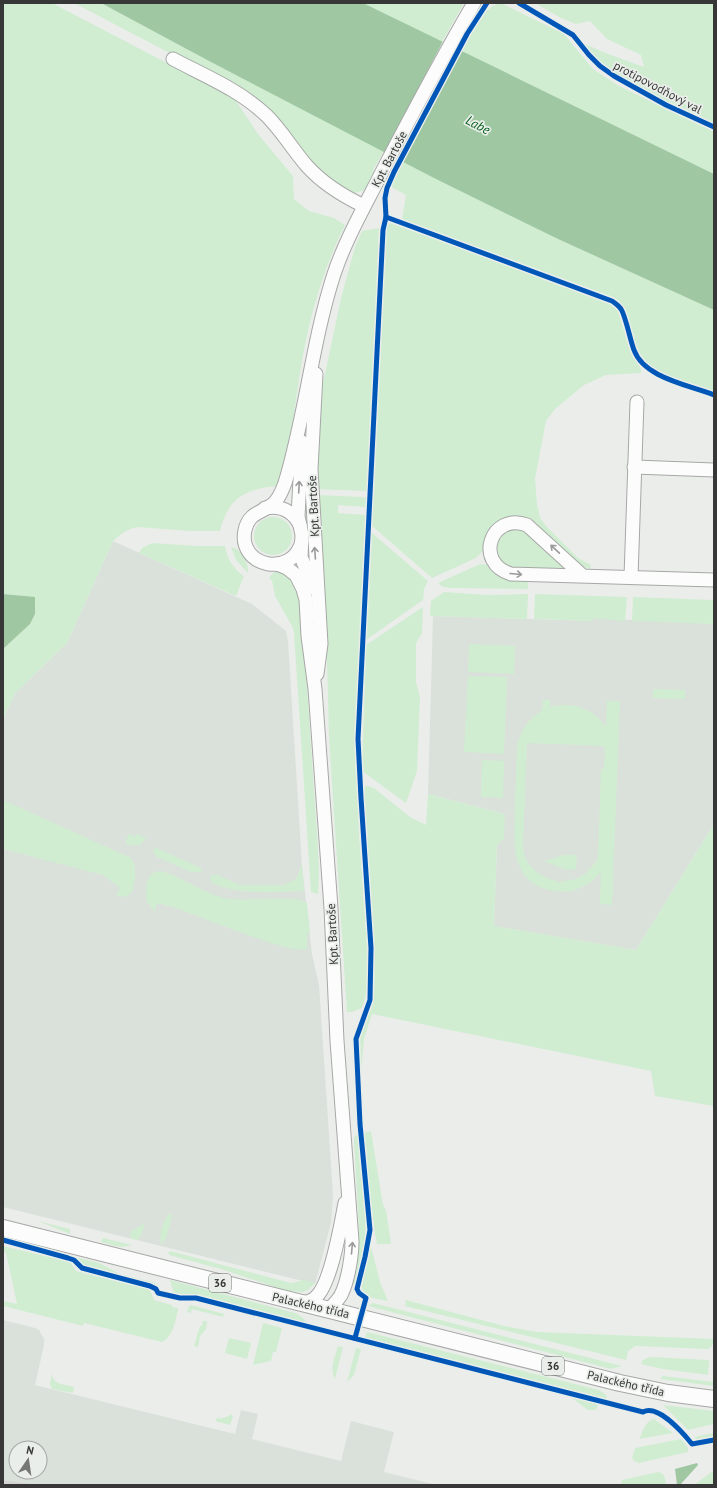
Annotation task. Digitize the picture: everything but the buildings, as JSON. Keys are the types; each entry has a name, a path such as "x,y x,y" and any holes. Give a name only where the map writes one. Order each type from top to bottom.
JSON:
{"main road":[{"name":"Palackého třída","path":"3,1228 647,1389 676,1395 714,1398"}],"street":[{"name":"Kpt. Bartoše","path":"302,541 300,548 293,557 284,563 267,564 250,554 245,542 245,529 248,521 256,513 272,504 278,498 285,483 320,322 334,273 348,240 384,167 454,36 474,3"},
{"path":"173,59 236,92 253,104 268,117 307,166 321,180 340,193 364,206"},
{"name":"Kpt. Bartoše","path":"315,689 321,644 311,469 320,322"},
{"name":"Kpt. Bartoše","path":"310,372 300,471 298,516 302,541 301,556 310,576 311,586 315,636 315,689"},
{"path":"631,577 637,402"},
{"path":"634,467 714,470"},
{"name":"Kpt. Bartoše","path":"265,508 275,507 285,509 293,515 300,526"},
{"path":"583,576 527,525 516,522 506,524 498,529 492,538 490,549 492,559 496,565 507,572 517,574 714,580"},
{"name":"Kpt. Bartoše","path":"277,564 292,572 298,578 303,589 315,689 331,908 337,1041 352,1241 351,1256 344,1286 339,1297 329,1310"},
{"name":"Kpt. Bartoše","path":"297,1302 308,1302 315,1298 321,1292 326,1281 341,1225 346,1197 347,1179"},
{"name":"Kpt. Bartoše","path":"326,1281 326,1293 329,1310"},
{"name":"Kpt. Bartoše","path":"344,1286 344,1298 347,1307 361,1317"}],"shaded area":[{"path":"3,3 52,3 234,98 258,134 293,176 294,199 309,211 334,218 345,225 324,276 308,330 292,427 286,457 277,486 266,487 247,493 240,497 228,510 220,531 190,531 137,527 127,530 116,538 113,541 67,643 15,693 3,719 3,649 30,624 35,614 35,597 3,594"},
{"path":"74,3 101,3 209,61 384,151 373,170 376,172 367,188 355,193 345,190 328,180 244,92"},
{"path":"363,3 464,3 442,42"},
{"path":"501,3 564,34 593,69 619,86 714,132 714,174 462,52 482,16 494,5"},
{"path":"535,3 714,3 714,124 625,80 609,69 581,42 644,67 641,55 607,39 590,21 576,24 561,18"},
{"path":"403,161 558,239 714,310 714,392 659,372 648,364 640,354 635,344 626,314 621,305 613,297 402,220 406,195 390,185"},
{"path":"390,223 593,295 613,305 618,311 630,351 641,369 641,373 606,375 584,385 555,409 546,421 535,479 540,518 578,558 591,565 590,569 566,555 527,520 485,544 483,551 476,558 432,578 371,525 386,228"},
{"path":"379,228 368,489 365,491 317,489 319,418 322,388 341,298 355,247 362,231"},
{"path":"318,495 366,498 366,507 338,505 338,513 366,515 356,746 359,834 368,960 367,985 364,1003 362,1008 352,1012 347,1012 329,737 326,623"},
{"path":"269,517 277,517 284,520 289,525 292,536 289,547 284,552 277,555 269,555 262,552 257,547 254,540 254,532 257,525 262,520"},
{"path":"509,529 523,529 566,567 566,570 525,570 510,568 504,565 500,561 496,545"},
{"path":"372,533 428,581 424,589 423,600 366,640"},
{"path":"113,541 252,604 286,631 288,641 302,865 312,954 319,985 333,1194 331,1223 315,1284 3,1207 3,719 15,693 67,643"},
{"path":"152,543 225,546 231,563 244,576 236,596 139,553 142,548"},
{"path":"231,547 239,551 244,557 248,573 236,560"},
{"path":"480,564 489,565 525,580 528,583 528,589 452,588 443,587 438,583"},
{"path":"277,571 282,572 290,578 301,600 318,848 318,894 311,892 294,633 292,626 275,596 272,580 269,578"},
{"path":"444,592 487,595 528,594 527,619 430,616 431,601"},
{"path":"535,594 627,597 625,621 593,618 593,621 534,619"},
{"path":"633,597 714,600 714,624 632,621"},
{"path":"423,607 422,634 416,644 416,682 420,697 417,771 406,803 362,771 366,645"},
{"path":"433,616 593,621 593,618 714,624 714,824 636,950 494,926 497,845 505,814 428,794"},
{"path":"469,644 515,646 514,674 468,672"},
{"path":"468,676 507,677 504,754 464,752"},
{"path":"653,689 685,690 685,699 653,698"},
{"path":"543,700 550,700 550,707 567,705 582,708 595,715 606,727 607,701 620,701 612,905 600,904 601,872 586,885 580,888 562,892 555,891 540,887 529,880 521,870 517,859 514,832 518,741 525,726 542,710","holes":["527,743 604,746 604,769 601,769 598,857 596,862 585,874 576,879 559,882 549,879 539,874 531,867 525,858 523,847"]},
{"path":"482,760 504,761 503,798 481,797"},
{"path":"366,786 374,788 410,817 426,825 428,794 505,814 504,838 497,845 494,926 636,950 714,824 714,1106 655,1096 651,1071 372,1014 364,1039 361,1074 360,1038 372,998 374,973 362,792"},
{"path":"3,800 131,858 135,866 135,879 132,892 122,897 118,896 116,895 120,888 103,875 3,849"},
{"path":"129,834 136,837 137,834 146,838 140,845 132,845 125,843"},
{"path":"154,847 201,868 202,871 191,872 157,857 153,851"},
{"path":"564,855 577,855 576,870 564,869 546,862 547,860"},
{"path":"302,865 304,891 246,892 212,883 210,878 212,875 217,875 240,885 284,885 296,879"},
{"path":"161,871 212,894 230,899 292,899 307,903 310,931 307,935 307,949 298,949 265,941 175,908 157,903 155,912 146,901 147,886 149,877 156,872"},
{"path":"371,1131 391,1244 377,1244 375,1234 363,1136 364,1133"},
{"path":"357,1135 364,1186 366,1224 365,1242 357,1282 355,1284 350,1284 357,1251 359,1231 354,1139"},
{"path":"171,1213 172,1216 166,1239 161,1244 160,1236 162,1227 165,1219"},
{"path":"38,1221 70,1229 70,1234"},
{"path":"145,1223 138,1240 130,1238 131,1231"},
{"path":"103,1238 132,1245 120,1247 101,1242"},
{"path":"370,1243 380,1282 388,1301 375,1299 364,1293 362,1290"},
{"path":"3,1246 70,1262 76,1271 150,1290 154,1300 178,1308 175,1324 169,1337 162,1342 84,1323 83,1326 3,1306 3,1301 17,1304 6,1253 3,1252"},
{"path":"170,1251 291,1283 304,1280 315,1283 308,1290 303,1292 287,1291 221,1269 169,1255 168,1253"},
{"path":"75,1257 99,1263 120,1274 153,1282 159,1286 161,1291 153,1284 80,1265"},
{"path":"170,1280 295,1313 302,1317 307,1323 192,1295 182,1296 174,1294"},
{"path":"406,1300 504,1326 537,1332 714,1340 712,1346 708,1349 635,1346 628,1351 626,1360 405,1306"},
{"path":"373,1303 622,1366 611,1369 368,1306"},
{"path":"191,1305 224,1314 223,1317 192,1309 191,1313 187,1312 189,1306"},
{"path":"3,1320 35,1328 39,1330 44,1339 35,1385 235,1434 241,1410 258,1414 252,1439 341,1461 351,1421 394,1432 384,1472 437,1485 3,1485"},
{"path":"203,1321 207,1321 206,1329 200,1336 198,1347 194,1346 200,1326 202,1326"},
{"path":"263,1323 282,1328 276,1352 273,1352 271,1361 253,1365"},
{"path":"367,1332 599,1390 605,1394 608,1400 365,1338"},
{"path":"229,1338 251,1343 247,1359 225,1353"},
{"path":"338,1346 343,1347 335,1379 333,1375 333,1367"},
{"path":"356,1348 361,1349 354,1375 347,1382"},
{"path":"650,1357 709,1360 708,1375 663,1369 641,1364 643,1360"},
{"path":"52,1373 54,1380 57,1382 74,1387 73,1393 52,1389 50,1384"},
{"path":"663,1376 714,1382 714,1386 660,1379"},
{"path":"569,1396 599,1403 596,1410 588,1410"},
{"path":"663,1405 714,1411 714,1424 688,1430"},
{"path":"230,1414 233,1416 230,1425 215,1421 219,1417 219,1419 229,1416"},
{"path":"654,1419 673,1433 639,1439 646,1424"},
{"path":"714,1433 714,1438 698,1440 694,1437"},
{"path":"681,1439 688,1447 688,1452 639,1463 634,1461 632,1458 635,1448"},
{"path":"714,1470 714,1485 694,1485"},
{"path":"658,1472 663,1475 666,1485 620,1485 622,1480"}],"water":[{"name":"Labe","path":"101,3 363,3 714,174 714,310 558,239 434,178"},
{"path":"3,594 35,597 35,614 30,624 3,649"},
{"path":"697,1463 698,1465 680,1485 677,1485 675,1469"}],"pier":[{"path":"443,41 462,50 402,163 384,154"}],"railway":[{"path":"3,1482 28,1485"}],"cycle path":[{"path":"355,1338 366,1298 359,1293 357,1289 370,1230 360,1124 356,1039 370,1000 371,948 358,739 383,230 386,217 385,198 387,188 394,172 467,34 487,3"},
{"name":"protipovodňový val","path":"519,3 573,35 589,55 600,66 614,76 666,105 714,127"},
{"path":"386,217 612,301 621,309 625,317 634,350 639,360 657,374 680,384 714,395"},
{"path":"3,1240 74,1260 82,1268 150,1286 156,1289 158,1293 180,1298 196,1298 643,1412 656,1412 670,1421 692,1444 714,1440"}]}
